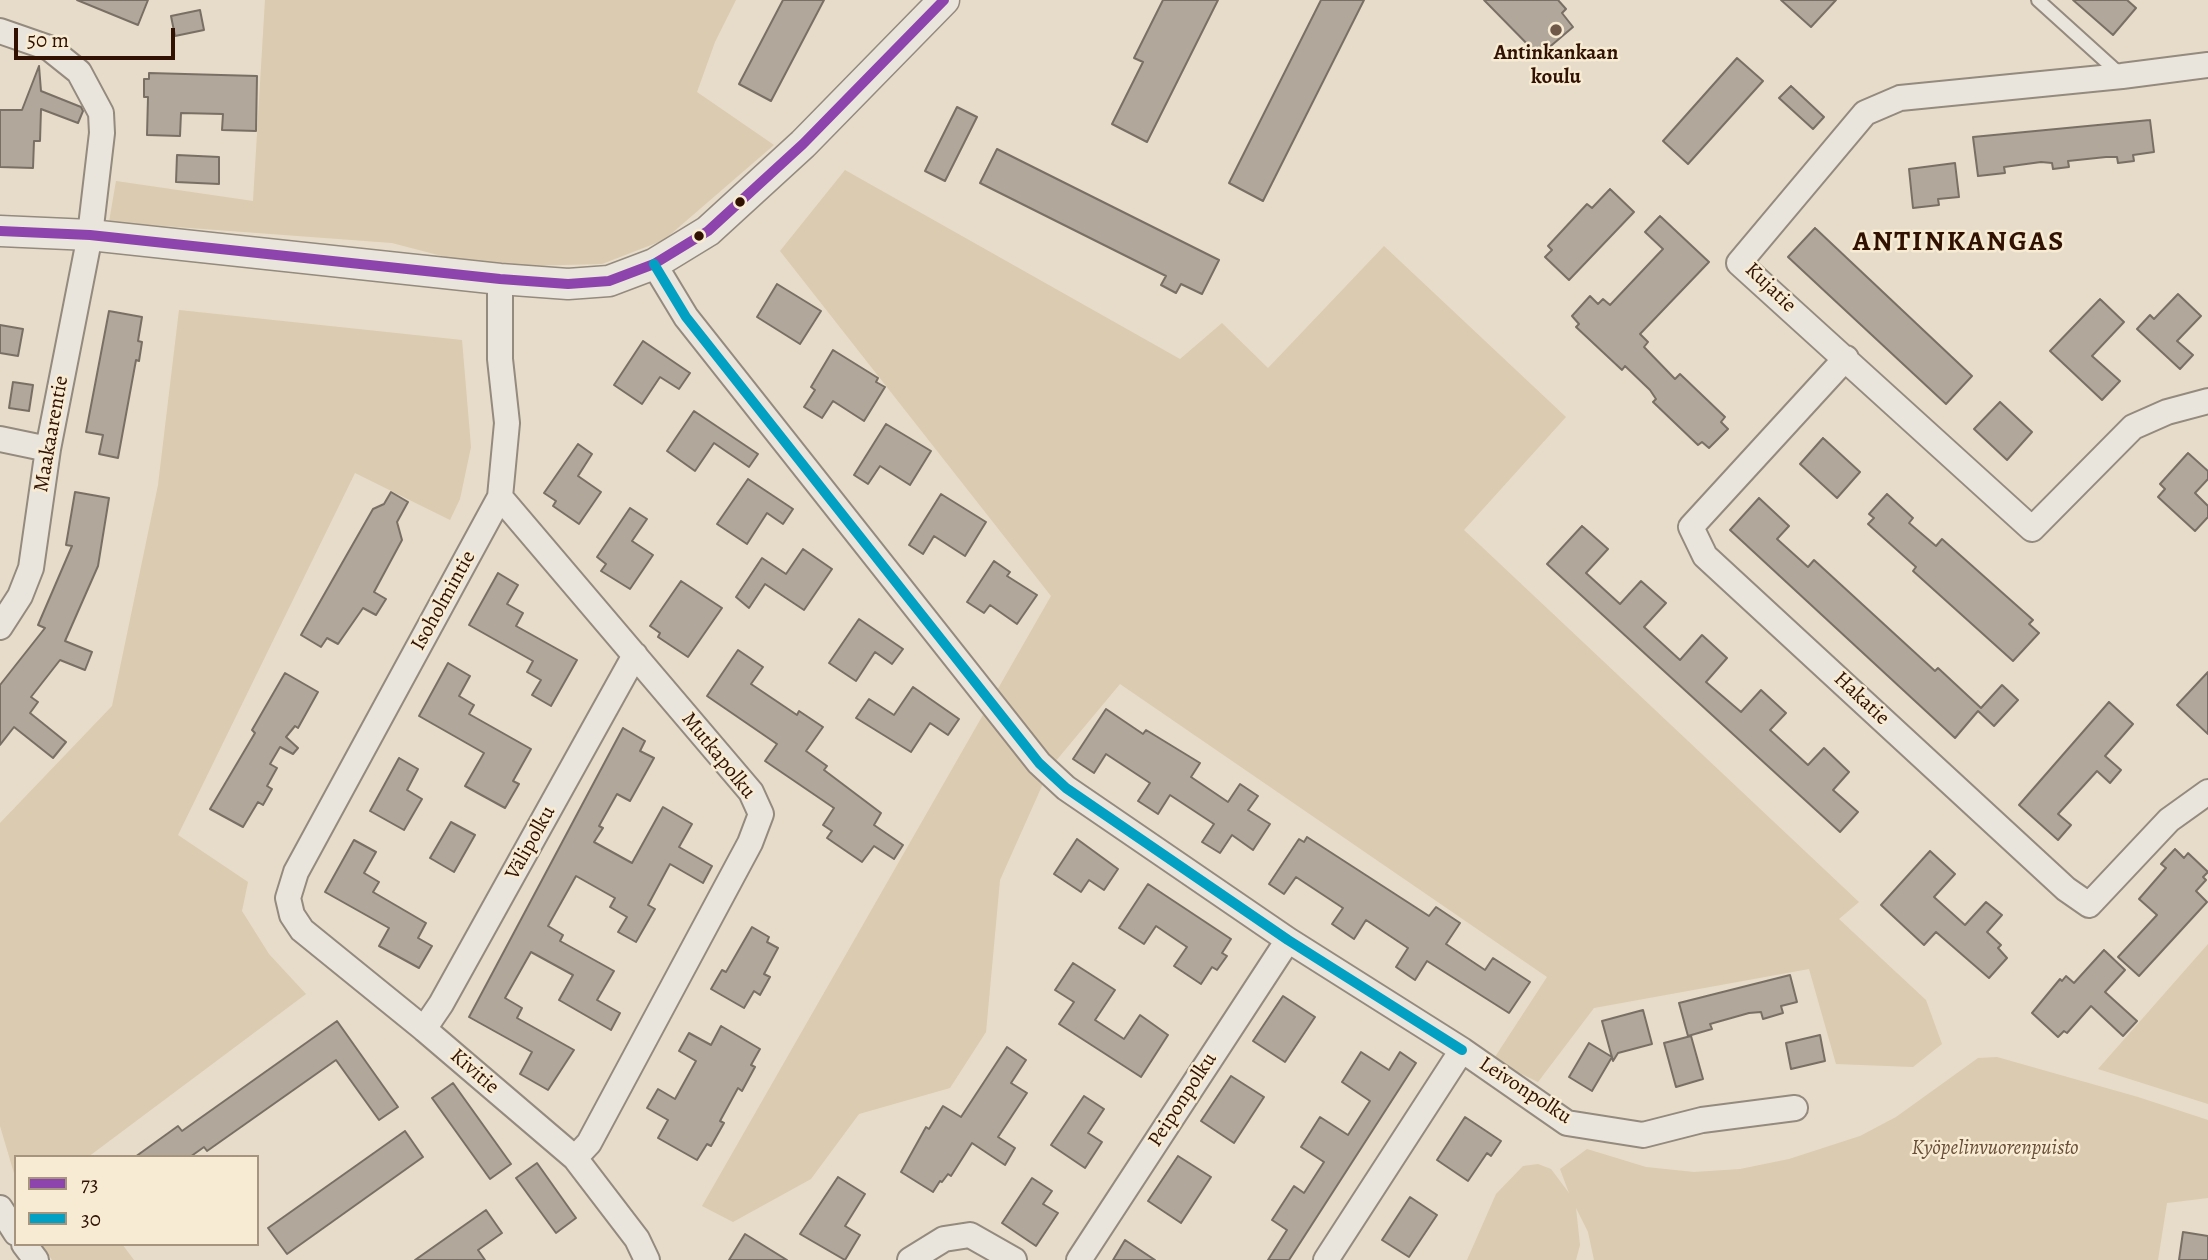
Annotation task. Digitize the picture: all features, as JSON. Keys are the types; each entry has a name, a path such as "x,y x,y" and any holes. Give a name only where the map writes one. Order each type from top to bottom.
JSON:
{"street":[{"path":"0,231 90,235 500,279 598,282 654,264 681,251 740,204 803,144 944,0"},
{"name":"Maakaarentie","path":"0,31 49,48 79,72 101,113 102,133 90,235 48,449 31,568 20,596 0,627"},
{"name":"Kujatie","path":"2208,65 1900,98 1865,113 1740,263 2032,529 2133,427 2167,412 2208,401"},
{"path":"654,264 686,317 1039,763 1066,788 1288,940 1462,1050"},
{"name":"Isoholmintie","path":"288,898 296,872 500,497 507,423 500,359 500,279"},
{"name":"Hakatie","path":"1846,358 1691,527 1705,556 2066,889 2089,905 2169,820 2208,792"},
{"path":"0,439 48,449"},
{"name":"Mutkapolku","path":"500,497 751,792 761,814 750,843 589,1143 575,1158"},
{"name":"Välipolku","path":"424,1029 441,1004 635,655"},
{"name":"Kivitie","path":"288,898 292,915 302,930 424,1029 575,1158 637,1239 648,1260"},
{"name":"Peiponpolku","path":"1079,1260 1288,940"},
{"name":"Leivonpolku","path":"1326,1260 1462,1050 1567,1123 1643,1136 1702,1120 1796,1108"},
{"path":"0,1208 14,1230"},
{"path":"911,1260 944,1239 970,1236 1014,1260"}],"lane":[{"path":"2038,0 2122,76"}],"green space":[{"path":"265,0 736,0 715,42 697,92 774,145 664,240 602,264 484,267 392,243 109,222 116,181 253,201"},
{"path":"845,170 1180,359 1222,323 1268,368 1384,246 1566,417 1464,530 1859,902 1839,919 1926,1000 1942,1044 1913,1067 1836,1064 1809,969 1594,1008 1538,1082 1493,1060 1547,977 1120,684 1050,768 1000,880 986,1032 950,1088 859,1114 811,1179 733,1222 702,1206 1051,596 780,251"},
{"path":"179,310 462,340 471,447 460,499 450,520 355,473 178,835 248,882 242,911 269,954 306,994 91,1155 14,1155 14,1173 0,1126 0,823 112,706 158,485"},
{"path":"2208,944 2208,1104 2098,1069"},
{"name":"Kyöpelinvuorenpuisto","path":"1997,1057 2208,1120 2208,1198 2167,1203 2158,1260 1594,1260 1588,1232 1576,1208 1580,1245 1576,1260 1467,1260 1496,1194 1523,1166 1538,1164 1551,1169 1569,1193 1560,1169 1587,1149 1646,1167 1694,1172 1740,1169 1789,1159 1860,1136 1896,1117 1978,1058"},
{"path":"42,1246 124,1246 134,1260 52,1260"}],"building":[{"path":"77,0 148,0 138,25"},
{"path":"783,0 824,0 771,101 739,84"},
{"path":"1163,0 1218,0 1147,142 1112,124 1143,62 1134,58"},
{"path":"1321,0 1364,0 1263,201 1229,183"},
{"path":"1484,0 1558,0 1566,9 1562,13 1573,27 1539,56"},
{"path":"1781,0 1836,0 1811,27"},
{"path":"2073,0 2127,0 2136,8 2113,35"},
{"path":"200,10 204,30 175,36 171,16"},
{"path":"1737,58 1763,81 1688,164 1663,141"},
{"path":"39,66 41,91 81,107 83,111 78,123 41,109 40,141 34,141 33,168 0,167 0,110 22,110"},
{"path":"149,73 257,76 256,131 222,130 223,114 181,113 180,136 147,135 148,97 144,97 144,79 149,79"},
{"path":"1791,86 1824,117 1813,129 1779,98"},
{"path":"957,107 977,117 945,181 925,171"},
{"path":"2150,120 2154,152 2133,155 2134,161 2118,163 2117,157 2106,157 2068,161 2069,167 2053,169 2052,163 2041,162 2004,167 2005,173 1978,176 1973,137"},
{"path":"997,149 1219,260 1202,294 1181,284 1176,293 1161,285 1166,276 980,183"},
{"path":"177,155 219,157 219,184 176,182"},
{"path":"1955,163 1959,197 1938,199 1939,205 1913,208 1909,169"},
{"path":"1610,189 1634,212 1569,280 1545,257 1552,250 1548,246 1587,204 1592,208"},
{"path":"1660,216 1709,262 1640,334 1648,342 1644,347 1675,379 1680,374 1725,417 1721,422 1728,429 1709,448 1702,442 1698,445 1653,402 1656,399 1650,390 1625,366 1622,370 1576,327 1579,324 1572,316 1590,296 1598,304 1603,299 1610,305 1663,249 1645,232"},
{"path":"1815,228 1972,376 1946,404 1788,257"},
{"path":"777,284 821,311 800,344 757,317"},
{"path":"2178,294 2201,316 2177,341 2193,355 2180,369 2137,329 2150,315 2154,319"},
{"path":"2100,299 2124,322 2092,356 2120,381 2102,400 2050,351"},
{"path":"109,311 142,317 138,341 142,342 139,361 136,360 118,458 99,454 103,435 86,432"},
{"path":"0,325 23,329 18,356 0,353"},
{"path":"643,341 690,373 679,389 660,377 642,404 614,385"},
{"path":"833,350 878,378 876,382 885,387 864,421 833,401 822,418 804,407 815,390 811,387"},
{"path":"13,382 33,385 29,411 9,408"},
{"path":"2000,402 2032,432 2007,460 1974,429"},
{"path":"694,411 758,454 749,467 714,443 695,471 667,451"},
{"path":"886,424 931,451 910,485 880,466 868,484 854,475"},
{"path":"1823,438 1860,472 1837,498 1800,464"},
{"path":"578,444 592,454 578,476 601,492 579,524 553,506 556,501 544,493"},
{"path":"2188,453 2208,471 2208,479 2195,493 2208,506 2208,517 2195,531 2158,497 2165,489 2160,484"},
{"path":"748,479 793,509 783,524 767,513 747,544 717,524"},
{"path":"75,492 109,498 98,566 65,641 92,652 85,670 60,660 31,697 38,702 30,713 66,742 53,758 14,727 0,745 0,685 45,628 38,625 72,546 66,545"},
{"path":"391,492 408,502 397,522 402,540 374,592 386,599 376,615 363,608 338,644 327,638 321,647 301,635 373,509 384,504"},
{"path":"941,494 986,522 965,556 934,536 923,554 909,545"},
{"path":"1887,494 1913,518 1909,523 1936,546 1942,539 2033,620 2029,624 2039,633 2013,661 1913,571 1916,567 1868,524 1874,518 1869,514"},
{"path":"1759,498 1789,526 1777,539 1808,567 1814,560 1935,671 1938,668 1981,708 2002,685 2018,700 1994,726 1978,711 1955,738 1730,530"},
{"path":"630,508 647,519 632,541 653,555 630,589 601,571 606,564 597,557"},
{"path":"1582,526 1608,549 1586,573 1620,604 1641,581 1666,603 1644,627 1680,660 1702,635 1727,658 1706,682 1741,712 1761,690 1786,713 1770,730 1808,765 1824,748 1849,772 1833,790 1858,812 1840,832 1547,564"},
{"path":"803,549 832,569 804,610 765,584 749,608 736,597 762,558 786,574"},
{"path":"994,561 1010,572 1007,576 1037,595 1017,624 990,605 984,613 967,602"},
{"path":"498,573 518,585 507,604 523,613 516,626 577,660 551,706 532,695 541,680 527,672 533,661 469,625"},
{"path":"681,581 722,608 688,657 658,637 660,633 650,626"},
{"path":"859,619 903,649 892,664 875,652 856,681 829,663"},
{"path":"738,650 763,667 751,684 797,715 799,711 823,727 806,751 827,766 824,770 881,813 874,825 903,845 894,859 874,846 862,862 827,838 832,831 823,825 834,808 765,761 777,744 707,696"},
{"path":"448,663 470,676 459,696 474,705 469,714 531,749 513,781 519,784 505,808 465,786 484,753 419,716"},
{"path":"2208,672 2208,734 2177,705"},
{"path":"285,673 318,692 298,728 295,726 286,737 298,748 293,754 280,747 270,764 277,768 267,786 272,789 263,805 258,802 243,827 210,809 255,733 252,730"},
{"path":"913,687 959,719 948,735 930,723 911,752 856,718 869,699 894,715"},
{"path":"2109,702 2133,724 2105,756 2121,770 2110,783 2097,771 2058,814 2071,825 2058,840 2019,805"},
{"path":"1106,709 1143,734 1146,730 1200,763 1191,777 1228,802 1240,784 1258,796 1248,810 1270,824 1253,850 1232,835 1220,853 1202,842 1214,824 1170,795 1158,814 1138,801 1150,783 1106,754 1094,773 1073,759"},
{"path":"623,728 645,741 640,751 654,758 630,801 617,794 599,826 603,828 594,842 632,863 663,807 692,824 679,847 712,866 703,883 670,864 648,905 655,909 636,942 618,932 627,917 610,907 615,898 576,876 548,926 563,935 560,941 614,971 597,1000 620,1013 611,1030 559,1000 573,975 531,952 505,998 522,1008 517,1018 574,1050 548,1090 520,1074 532,1052 469,1017"},
{"path":"399,758 418,769 407,790 422,799 404,830 370,811"},
{"path":"451,822 475,835 454,872 430,858"},
{"path":"1307,837 1429,916 1436,907 1460,923 1446,944 1485,970 1493,958 1530,982 1509,1013 1427,961 1415,980 1396,967 1408,948 1366,920 1354,939 1332,924 1343,908 1296,877 1284,894 1269,884 1299,839 1304,842"},
{"path":"1077,839 1118,869 1104,890 1089,880 1081,892 1054,874"},
{"path":"354,840 376,852 364,873 379,882 373,892 426,923 418,938 432,946 419,968 379,946 389,928 325,892"},
{"path":"2175,849 2184,858 2188,853 2208,872 2203,877 2206,880 2196,891 2207,902 2139,976 2118,957 2157,915 2139,899 2166,868 2161,864"},
{"path":"1930,851 1955,874 1934,897 1965,925 1986,902 2002,915 1987,932 2001,945 1998,948 2007,958 1989,978 1936,932 1924,945 1881,905"},
{"path":"1148,884 1231,939 1222,953 1227,956 1217,970 1212,967 1201,984 1174,966 1187,947 1156,926 1144,944 1119,928"},
{"path":"752,927 769,937 767,942 778,948 764,974 770,977 760,995 754,991 744,1008 711,989 722,970 726,972"},
{"path":"2104,950 2125,970 2105,992 2137,1021 2123,1036 2091,1006 2067,1033 2064,1031 2058,1037 2032,1013 2060,979 2062,981 2066,976 2074,983"},
{"path":"1073,963 1115,990 1095,1020 1124,1039 1140,1015 1168,1035 1141,1077 1059,1024 1074,1002 1055,990"},
{"path":"1790,975 1797,1002 1781,1006 1783,1013 1763,1019 1761,1012 1749,1013 1710,1024 1712,1029 1688,1036 1679,1003"},
{"path":"1283,996 1315,1017 1285,1062 1253,1041"},
{"path":"1643,1010 1652,1044 1618,1053 1613,1061 1602,1021"},
{"path":"337,1021 398,1107 379,1120 336,1060 207,1151 204,1147 193,1155 138,1155 178,1126 182,1131"},
{"path":"721,1026 760,1049 751,1065 755,1067 742,1091 738,1088 720,1121 724,1123 711,1146 707,1144 697,1160 658,1138 668,1120 647,1108 658,1089 675,1099 696,1061 679,1051 689,1033 711,1045"},
{"path":"1820,1035 1825,1061 1791,1069 1786,1043"},
{"path":"1691,1036 1703,1079 1676,1087 1664,1043"},
{"path":"1589,1043 1612,1057 1592,1091 1569,1077"},
{"path":"1007,1047 1026,1060 1011,1083 1027,1093 998,1137 1015,1148 1005,1165 972,1143 951,1176 948,1174 940,1181 933,1192 901,1172 926,1127 929,1129 943,1106 961,1117"},
{"path":"1361,1052 1389,1070 1400,1052 1416,1063 1289,1260 1268,1260 1287,1230 1272,1220 1294,1186 1304,1193 1324,1162 1301,1147 1320,1117 1348,1135 1370,1101 1342,1082"},
{"path":"1231,1076 1264,1097 1234,1143 1201,1121"},
{"path":"453,1083 511,1164 490,1179 432,1098"},
{"path":"1084,1096 1104,1109 1088,1133 1102,1142 1085,1168 1051,1145"},
{"path":"1465,1117 1501,1141 1491,1156 1487,1153 1468,1181 1437,1160"},
{"path":"405,1131 423,1157 287,1254 268,1228"},
{"path":"1178,1156 1211,1177 1181,1223 1148,1201"},
{"path":"537,1163 576,1218 556,1233 516,1178"},
{"path":"838,1177 865,1194 845,1226 860,1235 845,1260 800,1234"},
{"path":"1032,1178 1052,1191 1043,1204 1058,1213 1036,1246 1002,1223"},
{"path":"1410,1197 1437,1215 1409,1257 1382,1240"},
{"path":"486,1210 502,1233 478,1250 485,1260 415,1260"},
{"path":"2183,1232 2208,1236 2208,1260 2179,1260"},
{"path":"745,1234 787,1260 729,1260"},
{"path":"1125,1240 1155,1260 1113,1260"}],"transit line":[{"name":"73","path":"0,231 90,235 500,279 568,284 609,281 654,264 708,231 803,144 944,0"},
{"name":"30","path":"654,264 686,317 1039,763 1066,788 1288,940 1462,1050"}],"place":[{"name":"Antinkankaan koulu","path":"1556,30"}],"district":[{"name":"ANTINKANGAS","path":"1959,243"}]}
